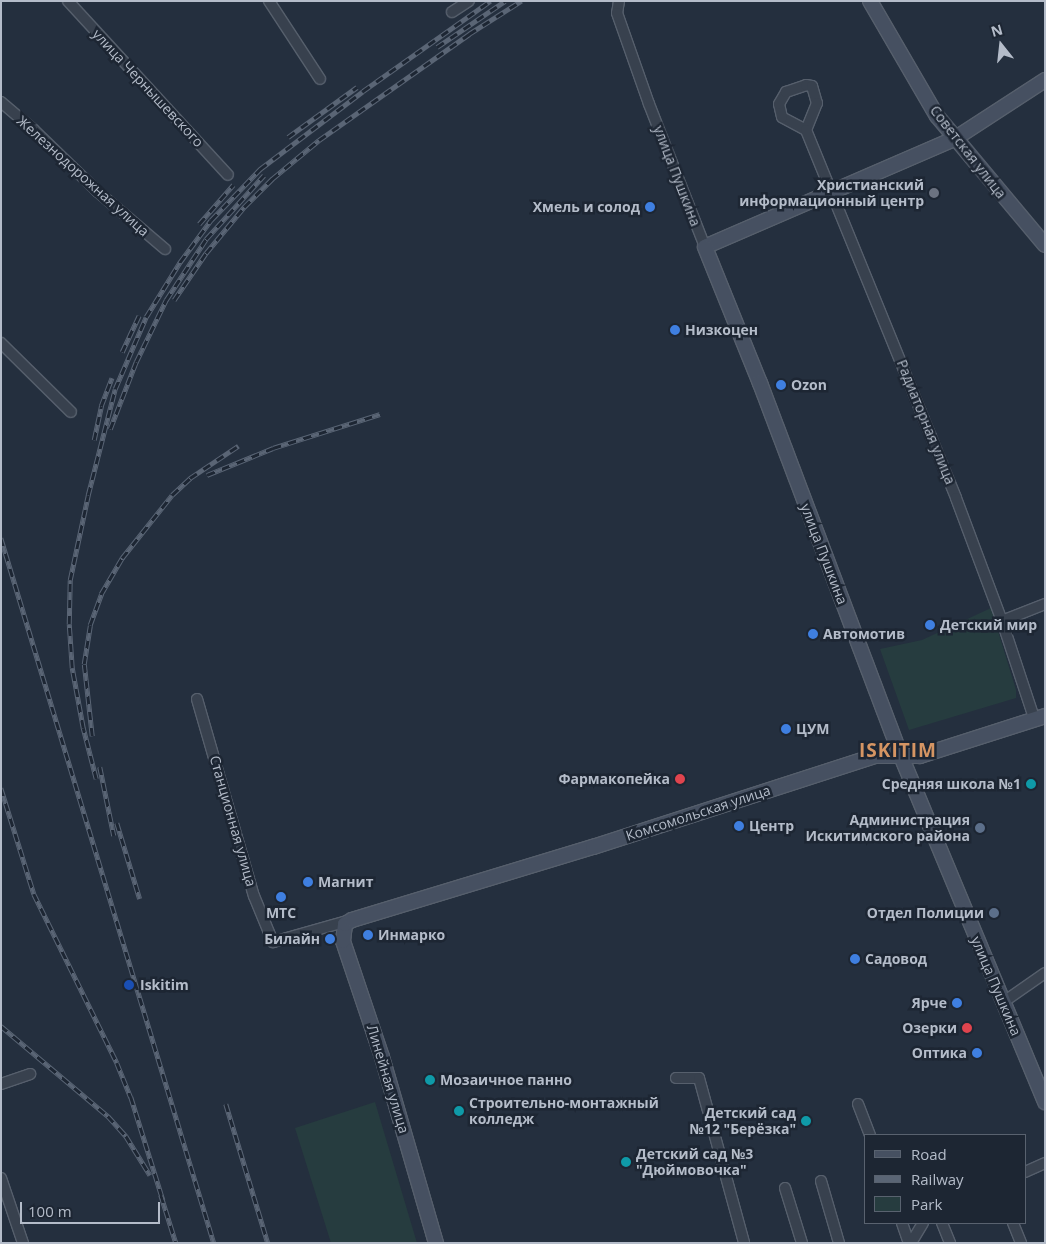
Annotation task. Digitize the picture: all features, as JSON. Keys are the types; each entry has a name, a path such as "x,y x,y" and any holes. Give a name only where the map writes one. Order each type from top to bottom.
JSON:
{"main road":[{"name":"Советская улица","path":"870,1 938,116 954,139 1045,245"},
{"path":"705,247 954,139 1045,80"},
{"name":"улица Пушкина","path":"705,247 760,383 901,756 1002,1003 1045,1102"},
{"name":"Комсомольская улица","path":"352,920 593,847 875,756 920,756 1039,717"},
{"name":"Линейная улица","path":"352,920 345,924 343,941 382,1057 436,1243"}],"street":[{"name":"улица Чернышевского","path":"68,1 228,175"},
{"path":"269,1 320,79"},
{"path":"452,12 469,1"},
{"name":"улица Пушкина","path":"619,1 617,13 620,22 705,247"},
{"path":"806,85 812,86 818,103 806,130 782,117 779,104 786,92 806,85"},
{"name":"Железнодорожная улица","path":"1,102 34,130 98,192 165,249"},
{"name":"Радиаторная улица","path":"806,130 834,191 956,498 1039,717"},
{"path":"1,343 71,412"},
{"path":"1002,622 1045,604"},
{"name":"Станционная улица","path":"198,699 254,896 273,942 352,920"},
{"path":"1002,1003 1045,973"},
{"path":"1,1084 30,1074"},
{"path":"676,1078 699,1078 744,1243"},
{"path":"858,1104 870,1134"},
{"path":"1026,1172 1045,1163"},
{"path":"1,1178 24,1243"},
{"path":"821,1181 839,1243"},
{"path":"785,1188 802,1243"},
{"path":"902,1224 910,1243"},
{"path":"910,1243 922,1224"},
{"path":"942,1224 950,1243"},
{"path":"1013,1224 1021,1243"}],"green space":[{"path":"991,608 1016,690 1016,698 909,730 880,649 922,640"},
{"path":"375,1102 417,1243 331,1243 295,1128"}],"railway":[{"path":"96,779 83,728 72,668 69,624 70,580 88,495 115,389 146,317 180,262 211,220 260,169 363,91 490,1"},
{"path":"437,47 505,1"},
{"path":"174,300 206,253 244,207 272,179 319,140 469,34 521,1"},
{"path":"288,137 357,87"},
{"path":"110,429 136,362 166,300 206,239 264,175"},
{"path":"199,224 233,185"},
{"path":"122,352 139,316"},
{"path":"94,440 101,406 112,378"},
{"path":"207,475 273,448 380,414"},
{"path":"92,736 84,664 90,625 101,594 122,558 172,495 190,478 238,446"},
{"path":"1,538 214,1243"},
{"path":"100,767 114,836"},
{"path":"1,788 34,894 117,1063 131,1097 163,1200"},
{"path":"117,823 140,899"},
{"path":"1,1026 108,1116 126,1136 150,1175"},
{"path":"226,1104 268,1243"},
{"path":"161,1195 176,1243"}],"place":[{"name":"Христианский информационный центр","path":"934,193"},
{"name":"Хмель и солод","path":"650,207"},
{"name":"Низкоцен","path":"675,330"},
{"name":"Ozon","path":"781,385"},
{"name":"Детский мир","path":"930,625"},
{"name":"Автомотив","path":"813,634"},
{"name":"ЦУМ","path":"786,729"},
{"name":"Фармакопейка","path":"680,779"},
{"name":"Средняя школа №1","path":"1031,784"},
{"name":"Центр","path":"739,826"},
{"name":"Администрация Искитимского района","path":"980,828"},
{"name":"Магнит","path":"308,882"},
{"name":"МТС","path":"281,897"},
{"name":"Отдел Полиции","path":"994,913"},
{"name":"Инмарко","path":"368,935"},
{"name":"Билайн","path":"330,939"},
{"name":"Садовод","path":"855,959"},
{"name":"Iskitim","path":"129,985"},
{"name":"Ярче","path":"957,1003"},
{"name":"Озерки","path":"967,1028"},
{"name":"Оптика","path":"977,1053"},
{"name":"Мозаичное панно","path":"430,1080"},
{"name":"Строительно-монтажный колледж","path":"459,1111"},
{"name":"Детский сад №12 \"Берёзка\"","path":"806,1121"},
{"name":"Детский сад №3 \"Дюймовочка\"","path":"626,1162"}],"district":[{"name":"ISKITIM","path":"898,751"}]}
